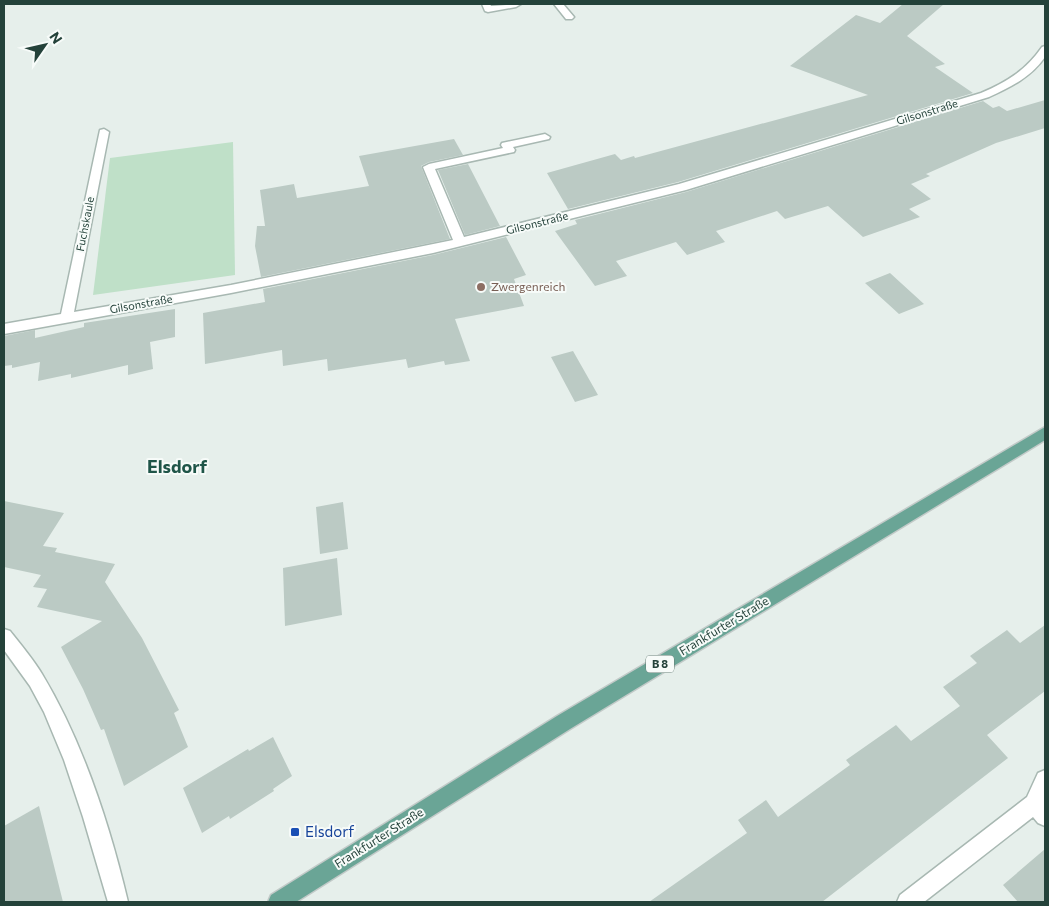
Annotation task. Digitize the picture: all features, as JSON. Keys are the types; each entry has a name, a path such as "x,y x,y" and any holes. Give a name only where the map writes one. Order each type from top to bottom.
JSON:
{"main road":[{"name":"Frankfurter Straße","path":"278,902 654,668 1045,433"}],"street":[{"path":"486,4 488,9 516,4"},
{"path":"558,4 568,17"},
{"name":"Gilsonstraße","path":"4,329 67,316 231,289 460,242 682,188 985,95 1011,84 1040,59 1045,49"},
{"name":"Fuchskaule","path":"67,316 104,132"},
{"path":"460,242 429,166 510,150 506,145 545,137"},
{"path":"4,637 36,680 61,730 88,798 118,902"},
{"path":"907,902 1040,810 1045,780"}],"green space":[{"path":"233,142 235,275 93,295 110,158"}],"building":[{"path":"903,4 944,4 907,36 945,64 935,67 973,93 678,182 568,209 547,173 615,154 621,160 634,156 635,158 868,95 790,66 856,15 880,23"},
{"path":"1045,100 1045,128 996,143 926,174 930,176 911,184 931,199 909,209 920,217 863,237 828,206 785,219 777,211 716,231 725,242 687,255 676,242 616,261 627,276 595,286 555,231 577,224 575,220 686,192 983,101 993,108 999,106 1007,111"},
{"path":"454,139 463,155 429,162 421,166 450,239 261,277 255,246 257,226 265,226 260,190 294,184 297,198 369,186 359,156"},
{"path":"468,164 500,226 465,235 438,170"},
{"path":"506,237 526,275 514,279 524,306 455,319 470,361 445,365 444,361 408,368 406,359 328,371 327,359 283,366 282,350 205,364 203,313 265,302 263,289 433,255"},
{"path":"890,273 924,304 899,314 865,283"},
{"path":"175,309 175,337 150,342 153,369 128,375 128,365 71,378 71,374 38,381 40,362 12,368 12,365 4,366 4,336 35,330 35,338 84,327 84,323"},
{"path":"573,351 598,395 575,402 551,357"},
{"path":"4,501 64,513 43,546 57,548 55,552 115,564 105,582 142,638 179,710 174,713 188,747 124,786 104,729 101,730 83,689 61,647 102,621 37,607 47,589 33,587 41,575 4,567"},
{"path":"343,502 348,549 320,554 316,507"},
{"path":"337,558 342,615 285,626 283,568"},
{"path":"1045,625 1045,691 987,735 1008,758 822,902 649,902 747,833 738,820 766,800 778,817 850,765 846,760 896,725 911,741 960,706 943,687 977,663 970,656 1007,630 1020,643"},
{"path":"273,737 292,776 273,789 274,791 230,819 229,816 202,833 183,788 248,749 249,751"},
{"path":"39,806 63,902 4,902 4,826"},
{"path":"1045,849 1045,902 1018,902 1003,885"}],"place":[{"name":"Zwergenreich","path":"481,287"},
{"name":"Elsdorf","path":"295,832"}],"district":[{"name":"Elsdorf","path":"177,467"}]}
